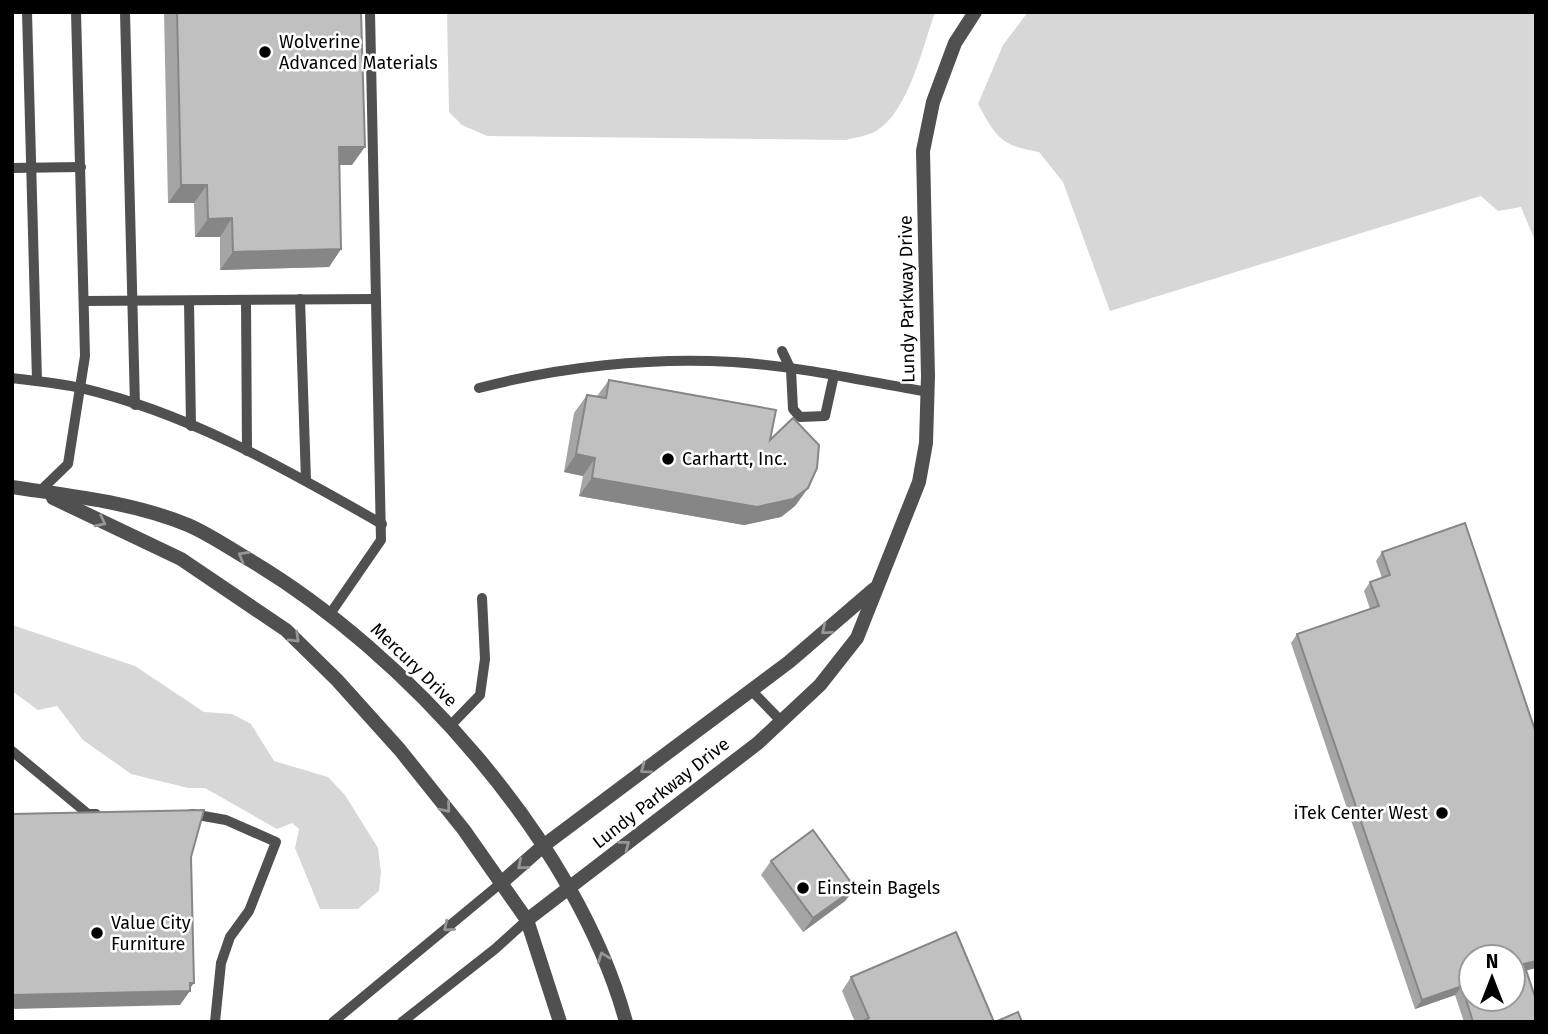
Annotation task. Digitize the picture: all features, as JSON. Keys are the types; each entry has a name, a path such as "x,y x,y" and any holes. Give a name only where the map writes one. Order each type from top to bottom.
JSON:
{"street":[{"name":"Lundy Parkway Drive","path":"527,919 758,743 820,685 857,638 919,482 926,443 928,392 923,151 933,102 946,66 955,43 975,12"},
{"name":"Mercury Drive","path":"12,487 145,510 190,526 263,568 330,614 415,689 508,797 544,846 571,887 598,944 626,1022"},
{"name":"Mercury Drive","path":"40,491 181,559 286,630 337,680 400,750 464,830 527,919 560,1022"},
{"name":"Lundy Parkway Drive","path":"501,883 544,846 751,690 878,586"}],"lane":[{"path":"27,12 37,381"},
{"path":"40,491 68,464 85,356 76,12"},
{"path":"125,12 135,405"},
{"path":"330,614 377,551 382,540 370,12"},
{"path":"12,168 81,167"},
{"path":"300,299 306,481"},
{"path":"85,301 376,299"},
{"path":"246,300 247,451"},
{"path":"190,301 191,426"},
{"path":"782,351 791,370 793,409 800,416 825,416 834,375"},
{"path":"479,388 528,375 628,365 732,362 834,375 928,392"},
{"path":"12,377 80,388 191,426 306,481 382,524"},
{"path":"449,727 480,695 485,659 482,598"},
{"path":"751,690 781,722"},
{"path":"12,751 88,814 110,814"},
{"path":"184,813 226,820 276,842 249,911 230,937 221,963 215,1022"},
{"path":"333,1022 501,883"},
{"path":"402,1022 495,949 527,919"}],"shaded area":[{"path":"447,12 935,12 913,78 897,110 876,131 845,140 487,136 462,125 449,112"},
{"path":"1028,12 1536,12 1536,243 1521,207 1498,211 1481,196 1110,311 1063,182 1039,152 1016,147 1001,138 978,104 1003,45"},
{"path":"12,625 135,666 204,712 232,714 251,724 274,761 328,777 345,795 378,848 381,872 379,891 358,909 320,909 295,848 299,829 292,823 277,829 205,788 188,788 131,774 83,740 57,706 38,710 12,691"}],"building":[{"path":"177,12 361,12 365,147 339,147 341,249 233,252 232,218 208,219 207,185 181,185"},
{"path":"609,380 776,410 770,440 793,418 819,445 817,468 808,488 793,499 757,507 592,478 595,458 576,454 587,395 606,398"},
{"name":"iTek Center West","path":"1465,523 1536,733 1536,961 1527,963 1527,943 1457,943 1457,988 1422,1000 1297,634 1379,606 1370,582 1390,575 1382,552"},
{"name":"Value City Furniture","path":"204,810 191,857 194,983 190,983 190,991 12,995 12,814"},
{"path":"813,830 855,888 813,918 771,861"},
{"path":"956,932 994,1022 861,1022 869,1018 851,977"},
{"name":"iTek Center West","path":"1527,973 1536,1000 1536,1022 1473,1022 1470,1013 1527,1013"},
{"path":"1018,1012 1022,1022 995,1022"}],"place":[{"name":"Wolverine Advanced Materials","path":"265,52"},
{"name":"Carhartt, Inc.","path":"668,459"},
{"name":"iTek Center West","path":"1442,813"},
{"name":"Einstein Bagels","path":"803,888"},
{"name":"Value City Furniture","path":"97,933"}]}
